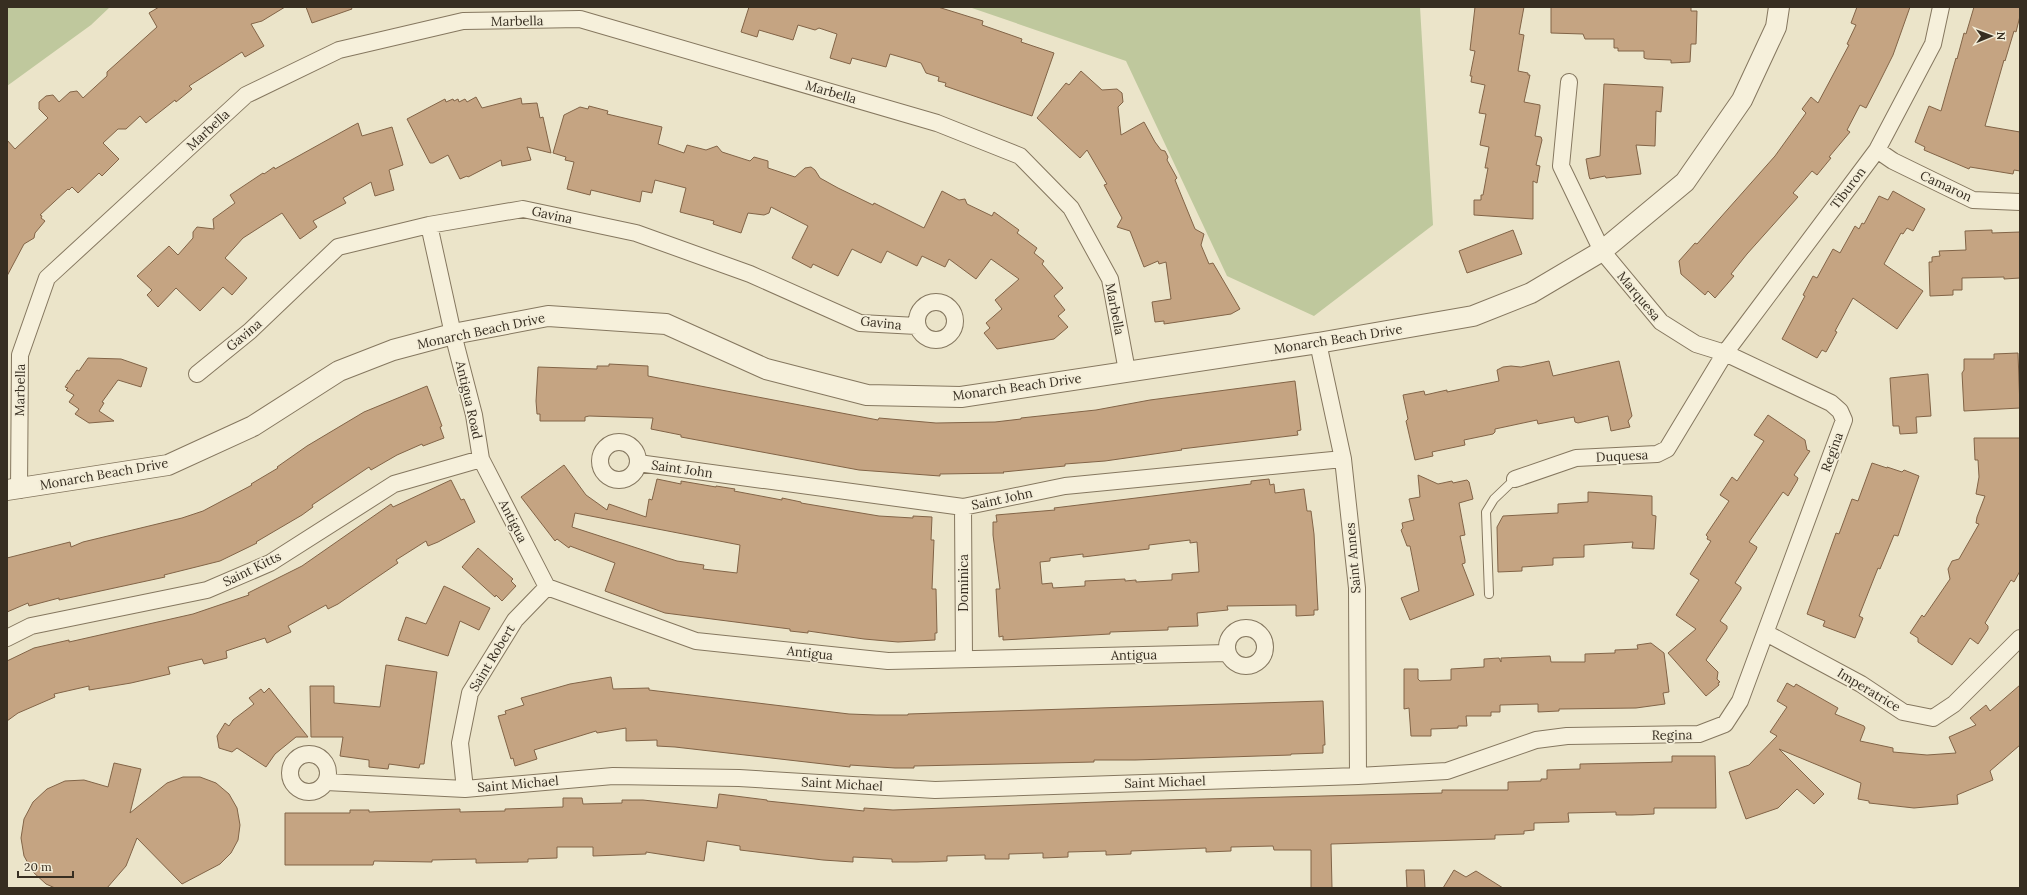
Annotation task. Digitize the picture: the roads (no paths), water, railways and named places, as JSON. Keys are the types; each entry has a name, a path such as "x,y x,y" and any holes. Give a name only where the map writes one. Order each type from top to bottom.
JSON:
{"street":[{"name":"Monarch Beach Drive","path":"13,490 168,464 253,426 339,371 393,350 453,334 548,316 666,324 766,369 866,395 960,397 1127,371 1318,344 1473,316 1531,293 1602,251 1685,182 1742,100 1776,27 1779,7"},
{"name":"Tiburon","path":"1725,354 1877,150 1933,44 1942,7"},
{"name":"Marbella","path":"13,490 20,355 47,278 246,95 339,50 463,22 580,19 937,122 1020,156 1071,208 1110,279 1127,371"},
{"name":"Marquesa","path":"1569,82 1562,166 1602,251 1661,322 1696,344 1725,354 1832,403 1840,411"},
{"name":"Camaron","path":"1877,150 1893,161 1973,200 2020,202"},
{"name":"Gavina","path":"197,374 250,331 338,247 429,225 523,208 636,233 750,274 860,323 917,326"},
{"name":"Antigua Road","path":"429,225 453,334 474,415 481,458"},
{"name":"Saint Annes","path":"1318,344 1343,459 1357,588 1358,776"},
{"name":"Duquesa","path":"1515,479 1576,458 1657,454 1667,448 1725,354"},
{"name":"Regina","path":"1358,776 1447,771 1536,740 1567,736 1700,734 1725,724 1740,701 1766,633 1844,420 1840,411"},
{"name":"Antigua","path":"481,458 546,587 696,641 888,662 964,658 1228,653"},
{"name":"Saint Kitts","path":"7,638 31,626 207,590 270,563 394,484 481,458"},
{"name":"Saint John","path":"638,463 963,507 1065,486 1343,459"},
{"name":"Dominica","path":"963,507 964,658"},
{"name":"Saint Robert","path":"465,789 460,743 470,693 514,620 546,587"},
{"name":"Imperatrice","path":"1766,633 1861,684 1903,712 1933,718 1954,704 2020,638"},
{"name":"Saint Michael","path":"326,782 465,789 613,776 739,778 935,790 1358,776"}],"lane":[{"path":"1489,594 1486,512 1494,500 1515,479"}]}
